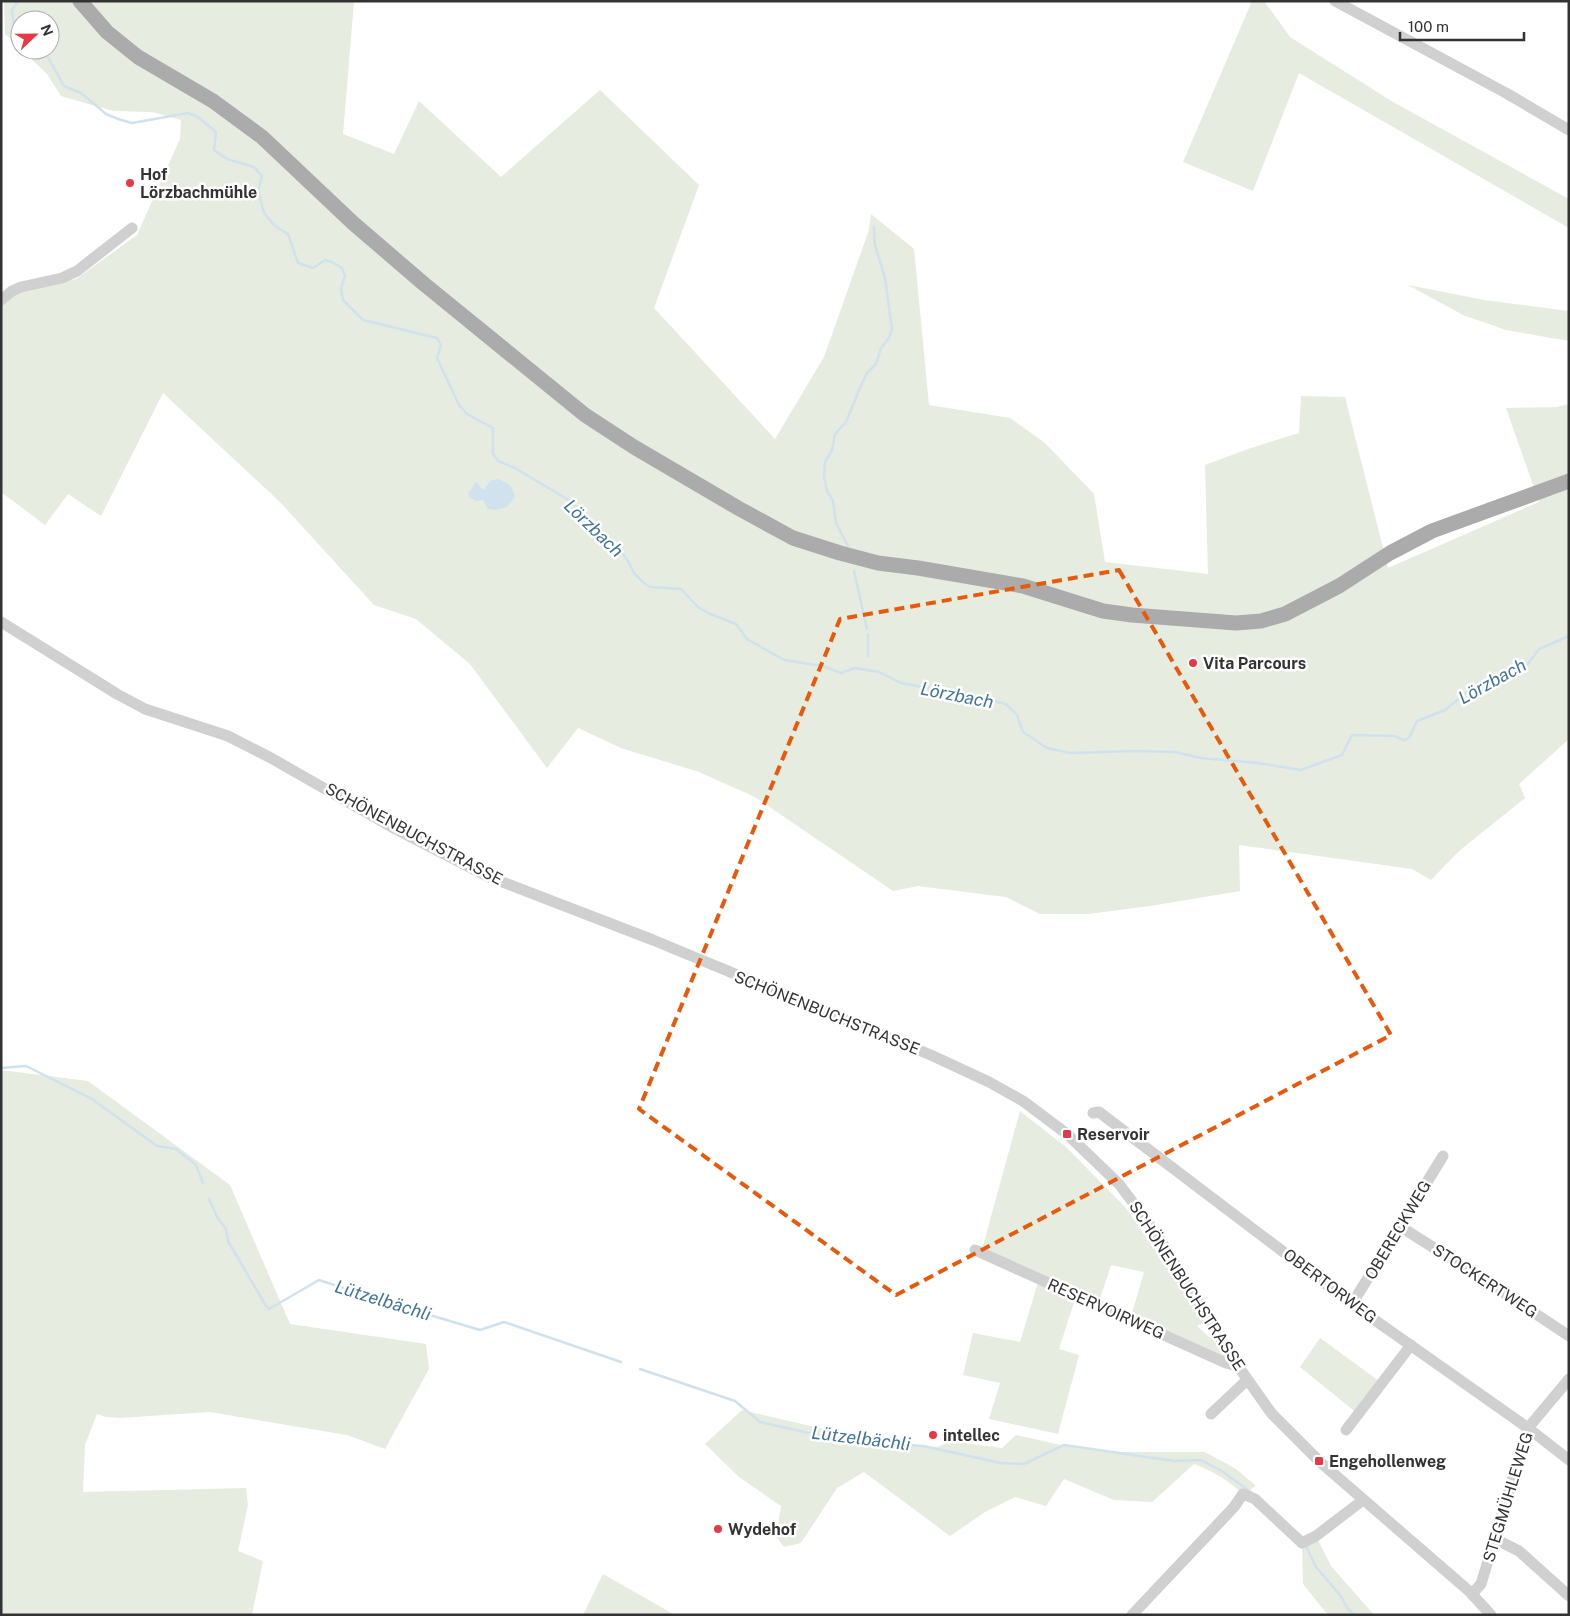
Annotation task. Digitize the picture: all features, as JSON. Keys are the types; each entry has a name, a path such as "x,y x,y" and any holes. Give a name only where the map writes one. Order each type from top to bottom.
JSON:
{"main road":[{"path":"80,1 108,32 138,57 213,101 262,137 353,223 585,416 634,447 793,538 878,564 918,568 1023,586 1103,611 1236,623 1261,621 1285,614 1339,586 1390,553 1432,531 1569,481"}],"street":[{"path":"1335,1 1506,93 1569,130"},
{"path":"1,300 12,290 62,278 77,271 132,228"},
{"name":"SCHÖNENBUCHSTRASSE","path":"1,622 117,694 145,708 228,736 302,774 390,826 487,876 653,940 818,1008 933,1056 1006,1091 1067,1134 1119,1184 1156,1233 1238,1366 1272,1414 1299,1443 1472,1594 1490,1615"},
{"name":"OBERTORWEG","path":"1093,1113 1099,1112 1352,1304 1528,1428 1569,1460"},
{"name":"OBERECKWEG","path":"1352,1304 1443,1156"},
{"name":"STOCKERTWEG","path":"1400,1227 1569,1336"},
{"name":"RESERVOIRWEG","path":"975,1250 1139,1324 1238,1366"},
{"path":"1346,1430 1411,1346"},
{"name":"STEGMÜHLEWEG","path":"1472,1594 1481,1584 1528,1428 1569,1379"},
{"path":"1211,1414 1247,1380"},
{"path":"1132,1615 1234,1507 1243,1494 1255,1499 1302,1543 1316,1536 1363,1500"},
{"path":"1495,1540 1519,1552 1569,1596"}],"highlighted area":[{"path":"1119,570 1391,1035 896,1295 639,1109 840,619"}],"shaded area":[{"path":"4,1 354,1 343,134 394,154 419,101 501,177 600,90 699,185 654,308 775,439 824,357 869,230 871,214 914,249 929,405 1010,418 1045,443 1094,494 1105,562 1208,574 1205,465 1299,433 1301,396 1345,397 1388,568 1539,502 1506,408 1556,407 1569,404 1569,739 1519,784 1525,798 1459,851 1431,880 1412,869 1239,845 1240,891 1088,914 1040,914 1006,897 918,886 893,891 755,797 699,772 621,748 578,728 547,768 470,664 416,619 374,605 280,502 163,393 101,516 68,494 45,525 1,492 1,304 12,292 76,279 137,235 180,139 181,120 152,112 113,111 61,96 47,74 32,60 60,60 60,10 10,10 10,39 5,34"},
{"path":"1252,1 1264,1 1290,37 1393,102 1569,199 1569,228 1299,73 1253,191 1183,162"},
{"path":"1408,285 1484,300 1569,311 1569,341 1506,330 1463,315"},
{"path":"1,1070 88,1081 230,1185 290,1324 426,1344 429,1369 385,1449 347,1435 210,1412 119,1418 97,1414 85,1445 83,1492 246,1488 248,1505 238,1551 263,1561 252,1615 1,1615"},
{"path":"1020,1111 1066,1147 1125,1207 1205,1321 1197,1326 1216,1343 1227,1358 1130,1320 1144,1272 1111,1265 1098,1305 1076,1296 1059,1349 1079,1355 1058,1434 989,1419 1000,1383 963,1375 973,1333 1020,1342 1039,1279 981,1253"},
{"path":"1320,1338 1379,1381 1357,1413 1300,1367"},
{"path":"742,1410 875,1441 938,1447 950,1441 1002,1448 1016,1435 1070,1447 1105,1452 1205,1452 1236,1469 1256,1486 1243,1494 1220,1476 1194,1464 1152,1502 1114,1500 1064,1479 1046,1506 1015,1497 985,1512 950,1536 864,1472 837,1488 801,1543 784,1547 776,1536 781,1506 739,1477 705,1444"},
{"path":"1316,1536 1331,1566 1374,1615 1328,1615 1303,1584 1302,1543"},
{"path":"603,1574 675,1615 583,1615"}],"water":[{"path":"497,479 509,485 514,493 515,497 507,507 495,510 488,509 483,500 477,501 470,498 468,494 476,482 484,490 490,481"}],"waterway":[{"name":"Lörzbach","path":"12,10 18,1"},
{"name":"Lörzbach","path":"50,60 64,86 81,93 106,114 118,119 132,123 188,113 198,117 216,132 214,150 227,159 254,167 262,176 258,191 264,213 275,226 288,234 298,263 313,268 325,260 342,268 345,276 341,288 343,300 363,320 437,338 441,345 437,358 459,405 467,414 493,428 493,454 498,461 515,468 572,502 586,522 612,540 628,561 634,573 645,584 650,587 681,589 698,607 736,624 747,639 784,660 823,666 841,673 855,668 879,672 901,683 929,688 959,699 986,699 1006,704 1017,715 1023,732 1047,748 1071,753 1175,752 1201,758 1258,763 1301,770 1342,755 1352,735 1394,736 1404,740 1409,738 1417,721 1445,710 1466,693 1494,685 1506,670 1518,664 1527,665 1539,649 1569,636"},
{"path":"848,546 836,523 833,501 827,491 824,477 825,462 832,450 835,434 846,422 862,383 867,373 876,364 881,348 889,338 892,329 885,278 875,245 874,227"},
{"path":"854,571 867,629"},
{"path":"868,634 868,656"},
{"name":"Lützelbächli","path":"1,1068 26,1066 92,1099 157,1146 176,1149 196,1165 203,1183"},
{"name":"Lützelbächli","path":"209,1199 217,1217 226,1229 228,1241 269,1309 319,1280 480,1330 504,1322 621,1362"},
{"name":"Lützelbächli","path":"640,1369 735,1401 760,1422 840,1440 923,1446 1001,1463 1024,1464 1064,1445 1174,1461 1201,1460 1220,1470 1251,1492"},
{"name":"Lützelbächli","path":"1307,1548 1316,1567 1354,1615"}],"place":[{"name":"Hof Lörzbachmühle","path":"130,183"},
{"name":"Vita Parcours","path":"1193,663"},
{"name":"Reservoir","path":"1067,1134"},
{"name":"intellec","path":"933,1435"},
{"name":"Engehollenweg","path":"1319,1461"},
{"name":"Wydehof","path":"718,1529"}]}
